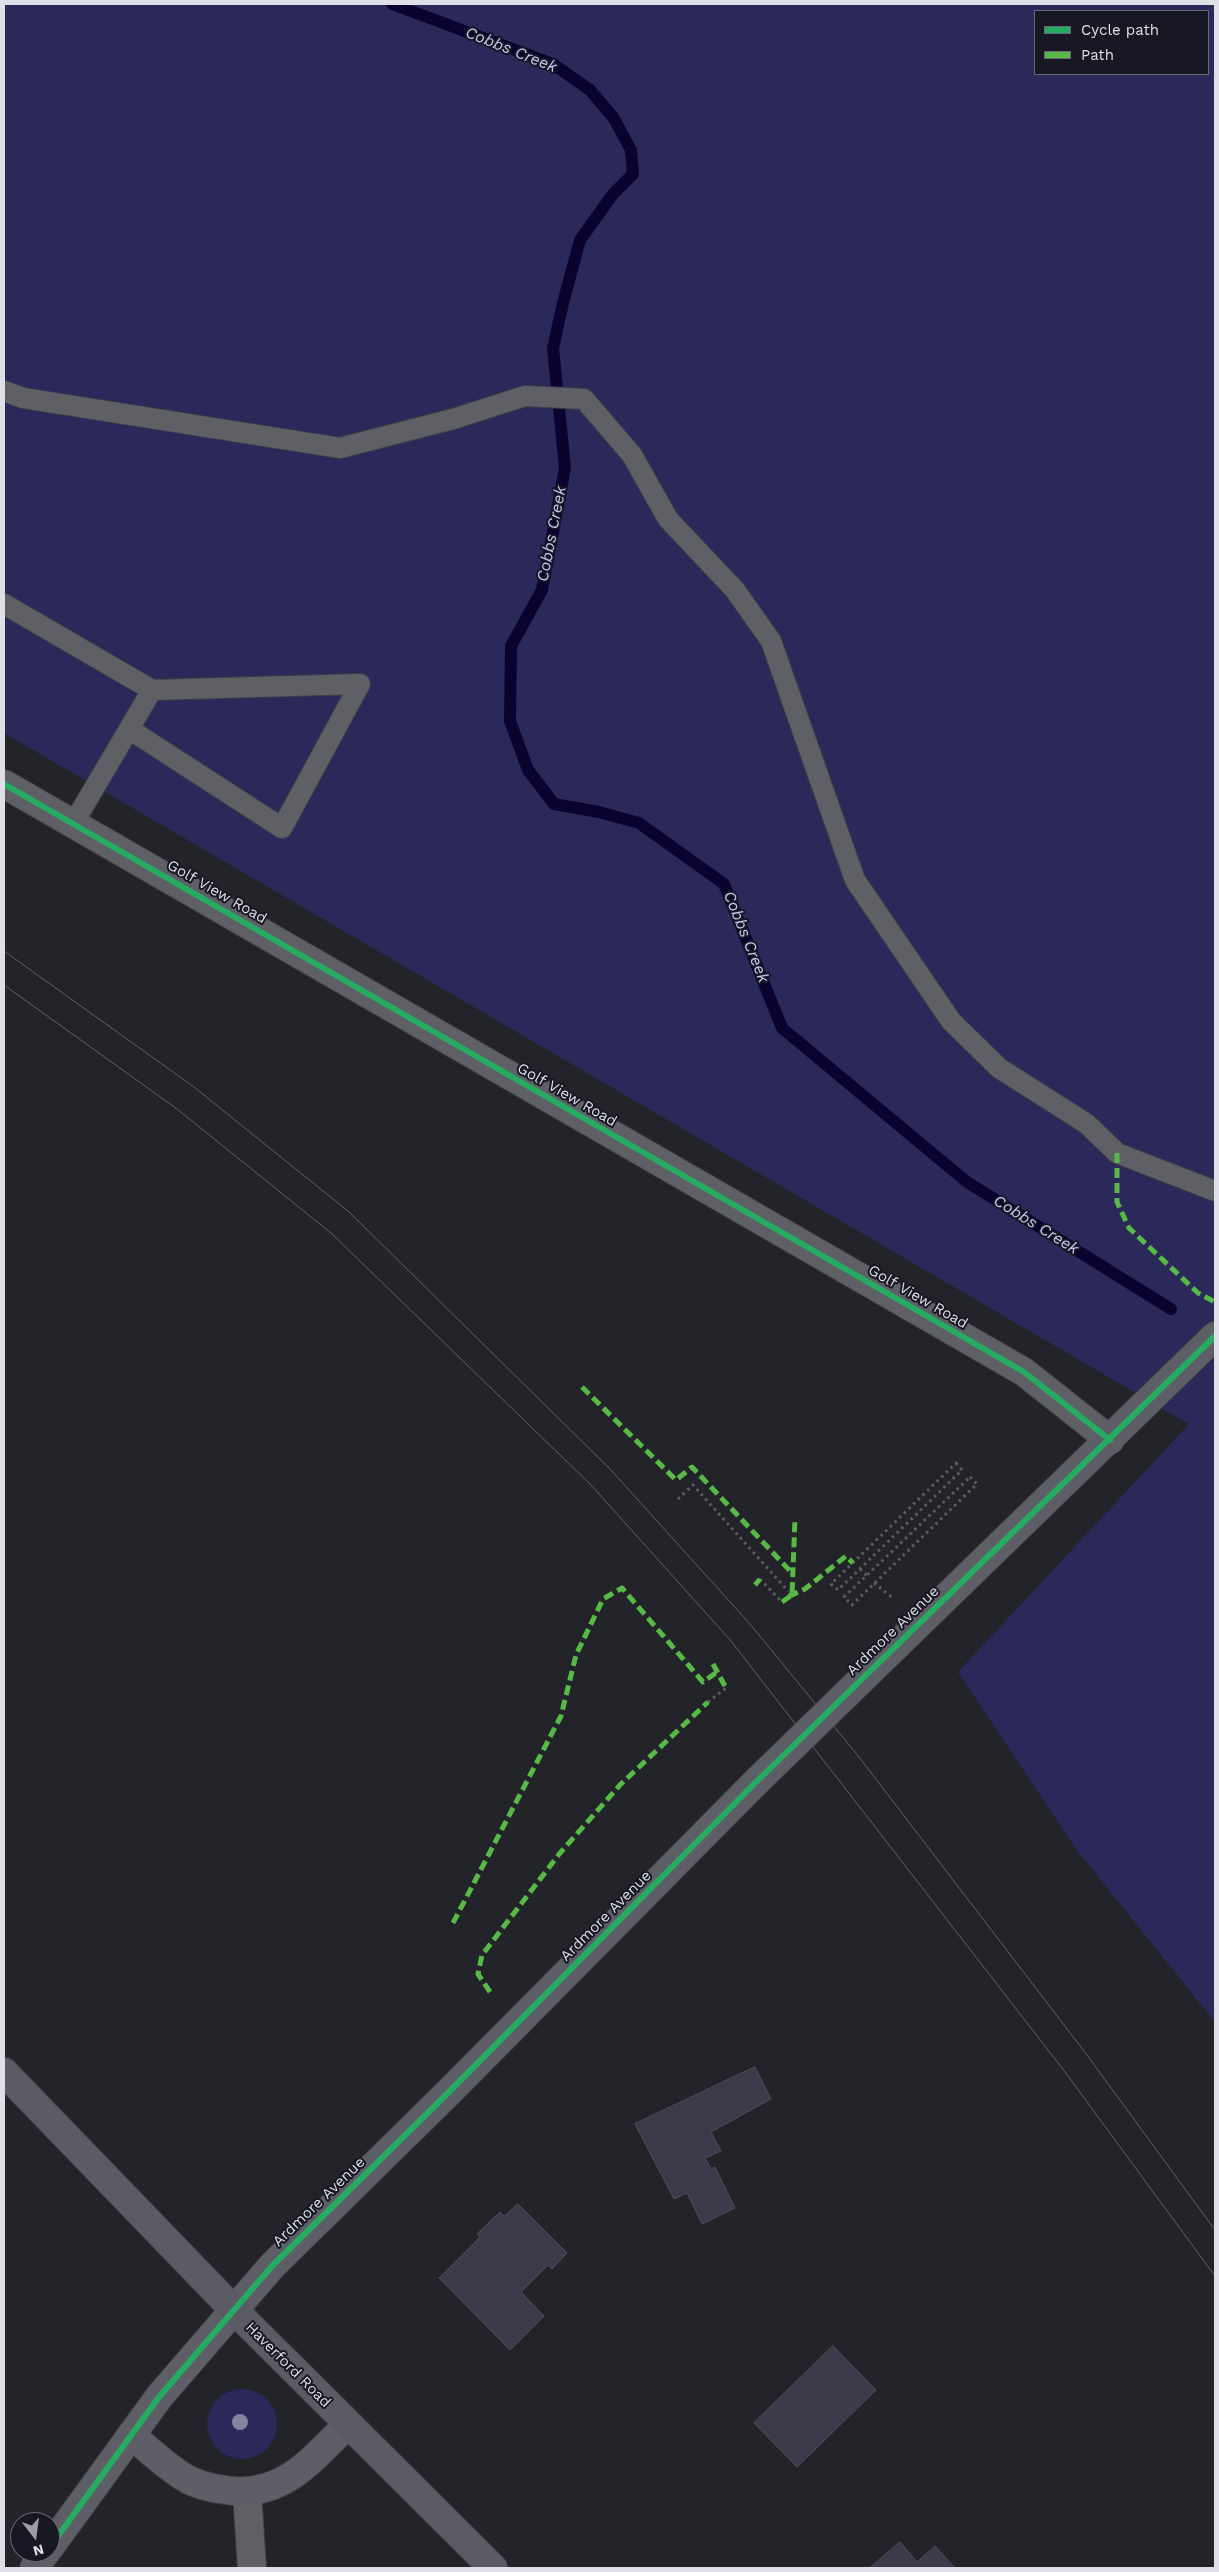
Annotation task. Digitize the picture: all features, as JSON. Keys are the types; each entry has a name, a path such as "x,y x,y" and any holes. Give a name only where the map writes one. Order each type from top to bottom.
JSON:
{"main road":[{"name":"Haverford Road","path":"4,2072 233,2310 493,2568"}],"street":[{"name":"Golf View Road","path":"4,784 1024,1372 1110,1440"},
{"name":"Ardmore Avenue","path":"60,2533 159,2397 272,2266 442,2099 756,1782 1215,1336"},
{"path":"131,2435 188,2479 214,2489 247,2492 274,2486 296,2473 348,2424"},
{"path":"247,2492 252,2568"}],"lane":[{"path":"4,391 23,398 340,448 453,419 525,396 584,398 632,454 668,519 735,590 771,641 854,880 951,1021 999,1068 1087,1124 1118,1153 1215,1191"},
{"path":"4,604 152,690 360,684 282,828 129,729"},
{"path":"73,824 152,690"}],"path":[{"path":"956,1463 962,1470 860,1569 838,1590 831,1584 956,1463"},
{"path":"970,1477 977,1484 874,1583 852,1605 844,1597 970,1477"},
{"path":"678,1499 693,1485 788,1591"},
{"path":"860,1569 867,1576"},
{"path":"760,1578 782,1602"},
{"path":"874,1583 894,1598"},
{"path":"708,1702 726,1688"}],"shaded area":[{"path":"4,4 1215,4 1215,2022 1076,1849 958,1672 1189,1424 4,733"},
{"path":"242,2389 255,2392 267,2399 274,2411 277,2424 274,2437 267,2449 255,2456 242,2459 229,2456 217,2449 210,2437 207,2424 210,2411 217,2399 229,2392"}],"building":[{"path":"755,2067 771,2099 711,2132 721,2151 705,2158 711,2169 715,2167 735,2208 702,2224 687,2193 674,2199 635,2124"},
{"path":"518,2204 567,2253 552,2269 548,2265 521,2292 544,2316 510,2350 439,2278 480,2237 477,2234 500,2212 504,2216"},
{"path":"833,2346 876,2390 797,2467 754,2423"},
{"path":"900,2542 917,2562 935,2546 955,2568 870,2568"}],"waterway":[{"name":"Cobbs Creek","path":"392,4 553,64 590,90 613,117 631,150 633,174 613,194 580,240 553,348 565,468 542,590 511,646 510,721 528,770 554,804 599,812 639,823 724,884 782,1028 967,1182 1171,1309"}],"tram line":[{"path":"4,951 194,1087 349,1212 610,1469 750,1624 859,1757 1087,2055 1215,2230"},
{"path":"4,985 177,1109 331,1233 591,1485 731,1641 1065,2072 1215,2276"}],"marked path":[{"path":"1117,1153 1117,1202 1129,1228 1198,1293 1215,1302"},
{"path":"582,1387 676,1480 692,1467 793,1574"},
{"path":"782,1602 792,1595 795,1518"},
{"path":"789,1593 792,1595 805,1589 846,1556 853,1563"},
{"path":"755,1585 760,1579"},
{"path":"453,1923 561,1716 576,1655 603,1599 622,1588 703,1682 717,1672"},
{"path":"713,1664 726,1688"},
{"path":"490,1992 478,1974 482,1955 560,1853 620,1785 708,1702"}],"cycle path":[{"path":"4,784 1024,1372 1110,1440"},
{"path":"60,2533 159,2397 272,2266 449,2092 756,1782 1215,1336"}]}
